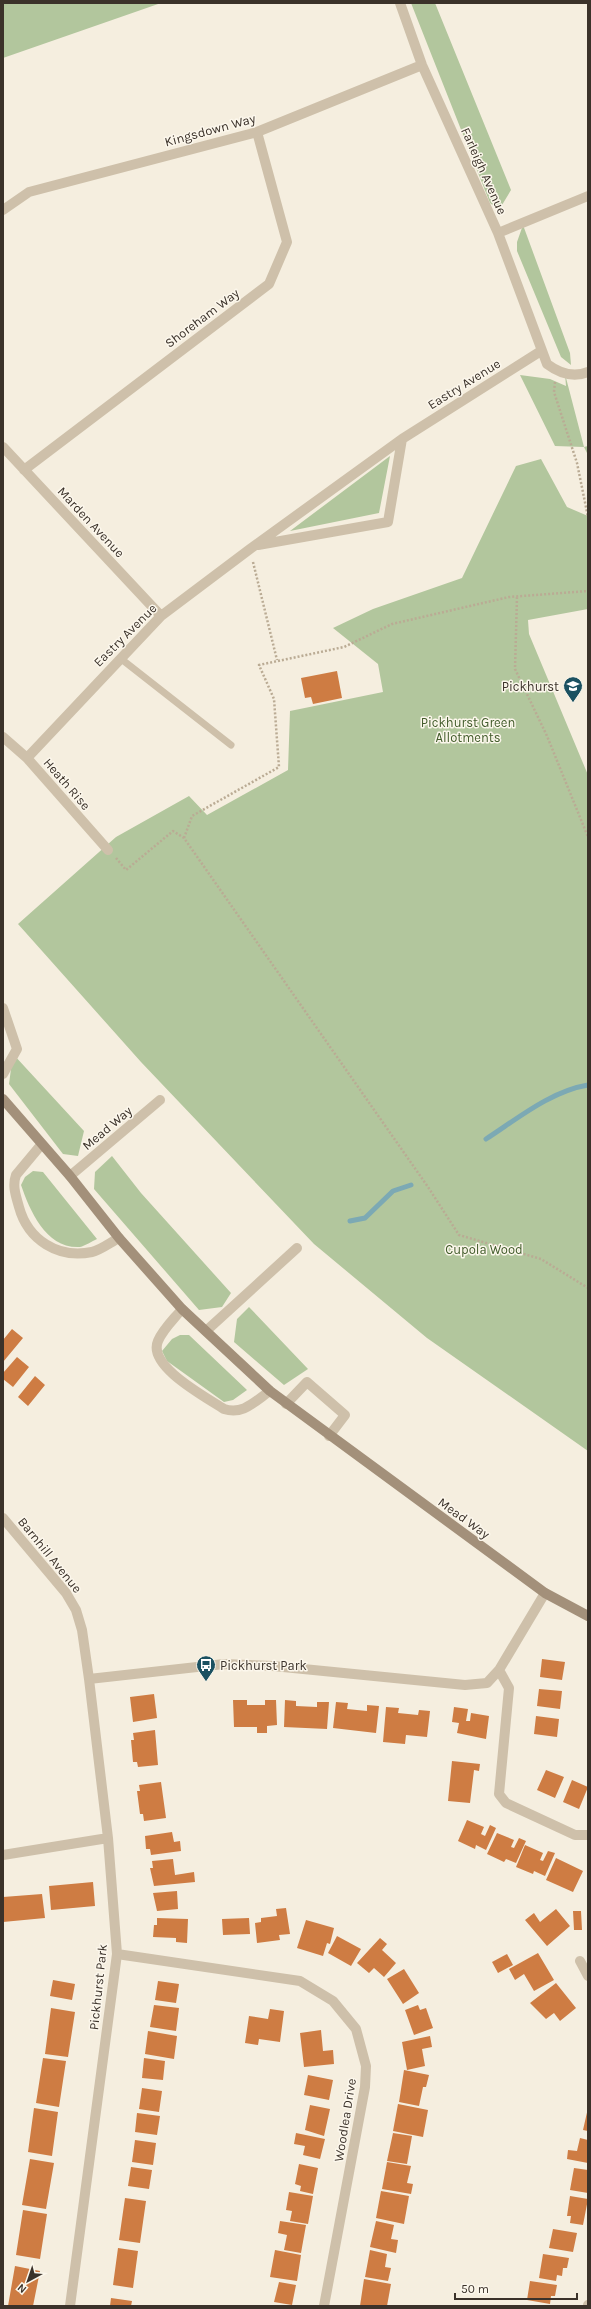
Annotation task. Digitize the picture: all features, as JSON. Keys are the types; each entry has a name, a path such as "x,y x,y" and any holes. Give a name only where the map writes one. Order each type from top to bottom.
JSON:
{"street":[{"name":"Farleigh Avenue","path":"400,3 422,65 498,233 541,351 547,364 556,370"},
{"name":"Kingsdown Way","path":"3,210 29,192 257,132 422,65"},
{"name":"Shoreham Way","path":"24,470 269,284 287,242 257,132"},
{"path":"498,233 588,196"},
{"name":"Eastry Avenue","path":"27,758 161,616 252,547 402,439 541,351"},
{"path":"556,370 570,375 581,375 588,372"},
{"name":"Eastry Avenue","path":"252,547 388,522 402,439"},
{"name":"Marden Avenue","path":"3,447 161,616"},
{"name":"Heath Rise","path":"3,737 27,758 108,850"},
{"path":"3,1008 17,1049 3,1074"},
{"name":"Mead Way","path":"3,1099 41,1145 70,1176 119,1238 182,1309 270,1391 329,1436 545,1593 588,1616"},
{"name":"Mead Way","path":"70,1176 160,1100"},
{"path":"41,1145 16,1175 14,1180 14,1187 21,1215 30,1233 40,1242 59,1251 75,1254 93,1251 119,1238"},
{"path":"206,1331 297,1248"},
{"path":"182,1309 158,1341 156,1350 159,1360 167,1369 224,1410 233,1412 242,1411 270,1391"},
{"path":"286,1404 307,1382 345,1415 329,1436"},
{"name":"Barnhill Avenue","path":"3,1518 66,1593 76,1610 82,1630 89,1679"},
{"path":"89,1679 224,1664 273,1666 478,1684 487,1683 499,1670 545,1593"},
{"path":"499,1670 509,1688 499,1794 501,1799 575,1835 588,1834"},
{"name":"Pickhurst Park","path":"70,2306 117,1954 108,1838 89,1679"},
{"path":"3,1855 108,1838"},
{"name":"Woodlea Drive","path":"117,1954 300,1981 333,2002 356,2029 366,2066 365,2087 324,2306"},
{"path":"580,1961 588,1976"}],"lane":[{"path":"120,658 231,745"}],"path":[{"path":"556,370 554,392 577,463 588,517"},
{"path":"252,547 277,660"},
{"path":"184,838 192,816 279,767 274,699 258,665 344,647 392,624 517,597 588,591"},
{"path":"517,597 515,669 547,736 588,837"},
{"path":"108,850 126,870 173,831 184,838 393,1136 459,1235 541,1259 588,1288"}],"green space":[{"path":"3,3 161,3 3,58"},
{"path":"411,3 435,3 511,190 499,210 490,203"},
{"path":"523,225 570,353 571,365 561,357 517,251 517,242"},
{"path":"565,374 584,447 555,446 520,375 550,379 566,386"},
{"path":"588,446 588,455 584,447"},
{"path":"390,456 379,513 290,531"},
{"path":"541,459 567,507 588,516 588,609 528,620 529,634 588,775 588,1451 427,1338 314,1244 141,1062 18,924 116,837 189,796 207,815 288,770 290,711 383,692 378,664 333,628 373,609 462,578 516,466"},
{"path":"13,1054 84,1131 78,1156 63,1154 9,1084"},
{"path":"112,1156 141,1193 231,1293 222,1307 199,1310 94,1189 95,1172"},
{"path":"33,1171 43,1172 97,1239 80,1247 68,1246 58,1242 49,1235 35,1217 21,1185 25,1177"},
{"path":"249,1307 308,1369 284,1385 234,1342 237,1319"},
{"path":"180,1335 189,1335 247,1390 233,1400 224,1402 167,1361 162,1351 172,1339"}],"building":[{"path":"337,671 342,698 313,704 311,697 305,698 301,678"},
{"path":"12,1329 23,1338 3,1362 3,1340"},
{"path":"17,1357 29,1367 13,1387 3,1379 3,1373"},
{"path":"35,1376 45,1385 28,1406 18,1397"},
{"path":"542,1659 565,1662 562,1680 540,1677"},
{"path":"539,1689 562,1691 560,1709 537,1706"},
{"path":"154,1694 157,1718 133,1722 130,1697"},
{"path":"233,1700 247,1700 247,1705 265,1705 265,1700 276,1700 277,1725 267,1726 267,1733 257,1733 257,1727 234,1727"},
{"path":"285,1700 296,1701 296,1706 317,1707 317,1702 329,1702 327,1729 284,1727"},
{"path":"336,1702 348,1703 347,1709 367,1711 367,1705 379,1706 376,1733 333,1728"},
{"path":"386,1707 399,1708 398,1713 418,1715 419,1710 430,1711 427,1737 406,1735 405,1744 383,1742"},
{"path":"454,1707 468,1709 466,1721 470,1721 471,1713 489,1716 486,1739 457,1733 459,1723 452,1722"},
{"path":"536,1716 559,1719 557,1737 534,1734"},
{"path":"155,1730 158,1765 138,1767 137,1762 133,1762 131,1740 134,1740 133,1733"},
{"path":"452,1761 480,1764 479,1771 474,1770 470,1803 448,1801"},
{"path":"546,1770 564,1777 555,1798 537,1790"},
{"path":"572,1780 588,1787 579,1809 563,1802"},
{"path":"161,1782 166,1818 144,1821 143,1814 140,1814 137,1791 140,1791 139,1785"},
{"path":"467,1820 484,1827 481,1834 485,1836 490,1825 496,1828 486,1850 476,1845 475,1849 458,1841"},
{"path":"172,1832 174,1842 180,1841 181,1851 151,1855 150,1849 146,1849 145,1836"},
{"path":"497,1833 514,1840 511,1847 514,1848 519,1838 526,1841 516,1863 506,1859 504,1862 487,1854"},
{"path":"525,1845 543,1853 540,1860 543,1861 548,1851 555,1853 545,1876 534,1871 533,1874 516,1867"},
{"path":"556,1858 583,1871 573,1892 546,1880"},
{"path":"173,1859 175,1875 194,1872 195,1882 154,1886 150,1868 153,1868 152,1861"},
{"path":"93,1882 95,1906 51,1910 49,1886"},
{"path":"177,1891 178,1909 157,1911 153,1893"},
{"path":"42,1894 45,1918 3,1922 3,1897"},
{"path":"286,1908 290,1934 279,1935 280,1940 257,1943 255,1923 261,1922 261,1918 277,1916 276,1909"},
{"path":"556,1909 570,1926 547,1946 525,1920 534,1913 540,1922"},
{"path":"573,1911 581,1911 582,1930 574,1930"},
{"path":"157,1918 188,1919 187,1943 176,1942 176,1938 153,1937 154,1925 157,1925"},
{"path":"249,1918 250,1934 223,1935 222,1919"},
{"path":"306,1920 334,1928 330,1944 327,1943 323,1956 297,1948"},
{"path":"337,1936 361,1949 351,1966 328,1953"},
{"path":"380,1938 387,1944 382,1950 396,1963 384,1977 374,1968 369,1973 357,1963"},
{"path":"538,1953 554,1980 534,1991 524,1974 515,1980 509,1969"},
{"path":"507,1954 513,1965 498,1973 492,1962"},
{"path":"404,1969 419,1993 403,2004 387,1979"},
{"path":"53,1980 75,1984 72,2000 50,1996"},
{"path":"158,1981 179,1984 176,2003 155,2000"},
{"path":"556,1983 576,2008 560,2021 554,2013 546,2019 530,2003"},
{"path":"154,2005 179,2008 176,2031 150,2027"},
{"path":"418,2005 420,2010 426,2008 433,2028 414,2035 405,2010"},
{"path":"51,2008 75,2012 68,2057 45,2054"},
{"path":"270,2009 284,2011 280,2042 259,2039 258,2045 245,2043 249,2016 268,2019"},
{"path":"321,2030 323,2051 333,2050 334,2064 304,2067 300,2033"},
{"path":"148,2031 177,2036 174,2059 145,2054"},
{"path":"430,2036 432,2047 422,2049 425,2066 407,2070 402,2042"},
{"path":"43,2058 66,2061 59,2107 36,2103"},
{"path":"144,2058 165,2061 163,2080 142,2078"},
{"path":"404,2070 429,2075 426,2087 423,2087 419,2106 399,2102"},
{"path":"308,2075 333,2080 329,2100 304,2095"},
{"path":"142,2088 162,2091 159,2112 139,2109"},
{"path":"398,2104 428,2110 423,2137 393,2131"},
{"path":"310,2105 330,2109 324,2136 305,2130"},
{"path":"34,2108 58,2112 52,2156 28,2152"},
{"path":"588,2108 588,2131 583,2130"},
{"path":"137,2113 160,2116 157,2135 135,2132"},
{"path":"296,2133 325,2139 320,2159 303,2155 305,2146 294,2144"},
{"path":"393,2133 412,2136 407,2164 387,2161"},
{"path":"580,2138 588,2140 588,2163 567,2159 568,2150 577,2151"},
{"path":"135,2140 156,2143 153,2165 132,2162"},
{"path":"30,2159 54,2163 46,2209 22,2205"},
{"path":"387,2162 411,2166 407,2183 413,2184 411,2194 382,2189"},
{"path":"299,2164 318,2168 313,2194 300,2191 301,2186 295,2184"},
{"path":"131,2167 152,2170 149,2189 128,2186"},
{"path":"574,2168 588,2170 588,2193 570,2190"},
{"path":"381,2191 409,2196 404,2224 376,2218"},
{"path":"289,2192 313,2196 308,2224 290,2221 292,2211 286,2210"},
{"path":"570,2196 588,2199 583,2225 570,2223 571,2216 567,2216"},
{"path":"125,2198 146,2201 140,2243 119,2240"},
{"path":"23,2210 47,2214 40,2259 16,2255"},
{"path":"280,2221 306,2225 301,2253 284,2250 287,2235 278,2233"},
{"path":"376,2221 394,2225 391,2239 398,2240 396,2253 370,2247"},
{"path":"553,2229 577,2233 573,2252 549,2248"},
{"path":"118,2248 138,2251 133,2288 113,2285"},
{"path":"275,2250 301,2255 297,2281 270,2277"},
{"path":"370,2250 387,2254 385,2267 391,2268 388,2281 365,2277"},
{"path":"543,2254 569,2258 567,2268 563,2268 562,2276 557,2275 556,2281 539,2278"},
{"path":"15,2266 40,2271 33,2306 8,2306"},
{"path":"364,2279 391,2284 387,2306 360,2306"},
{"path":"530,2281 557,2285 555,2296 551,2296 550,2304 527,2300"},
{"path":"279,2282 296,2285 292,2305 274,2302"},
{"path":"111,2298 132,2301 131,2306 110,2306"}],"waterway":[{"path":"486,1139 548,1099 574,1088 588,1085"},
{"path":"350,1221 365,1218 393,1191 411,1185"}],"place":[{"name":"Pickhurst","path":"573,703"},
{"name":"Pickhurst Park","path":"206,1682"}],"park label":[{"name":"Pickhurst Green Allotments","path":"468,730"},
{"name":"Cupola Wood","path":"484,1249"}]}
